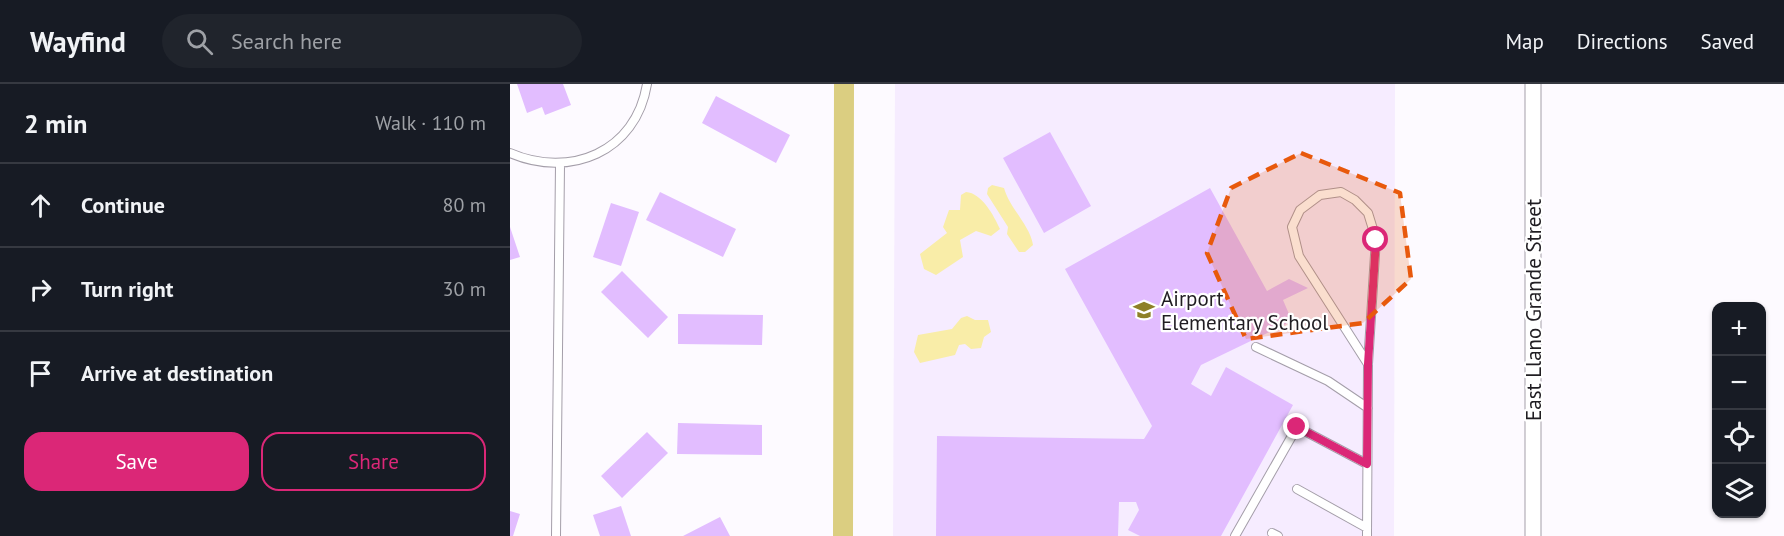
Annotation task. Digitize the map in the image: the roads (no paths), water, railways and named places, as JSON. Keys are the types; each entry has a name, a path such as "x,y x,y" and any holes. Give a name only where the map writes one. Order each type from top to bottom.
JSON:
{"street":[{"name":"East Llano Grande Street","path":"1533,84 1533,536"}],"lane":[{"path":"510,153 530,162 560,165 587,159 610,147 630,128 645,100 647,84"},
{"path":"556,536 560,165"},
{"path":"1367,532 1368,364 1376,240 1368,213 1355,200 1341,192 1320,195 1300,210 1292,227 1299,256 1368,364"},
{"path":"1256,347 1328,381 1368,408"},
{"path":"1235,536 1297,427 1367,464"},
{"path":"1297,489 1367,532"}],"waterway":[{"path":"843,536 844,84"}],"place":[{"name":"Airport Elementary School","path":"1144,310"}]}
